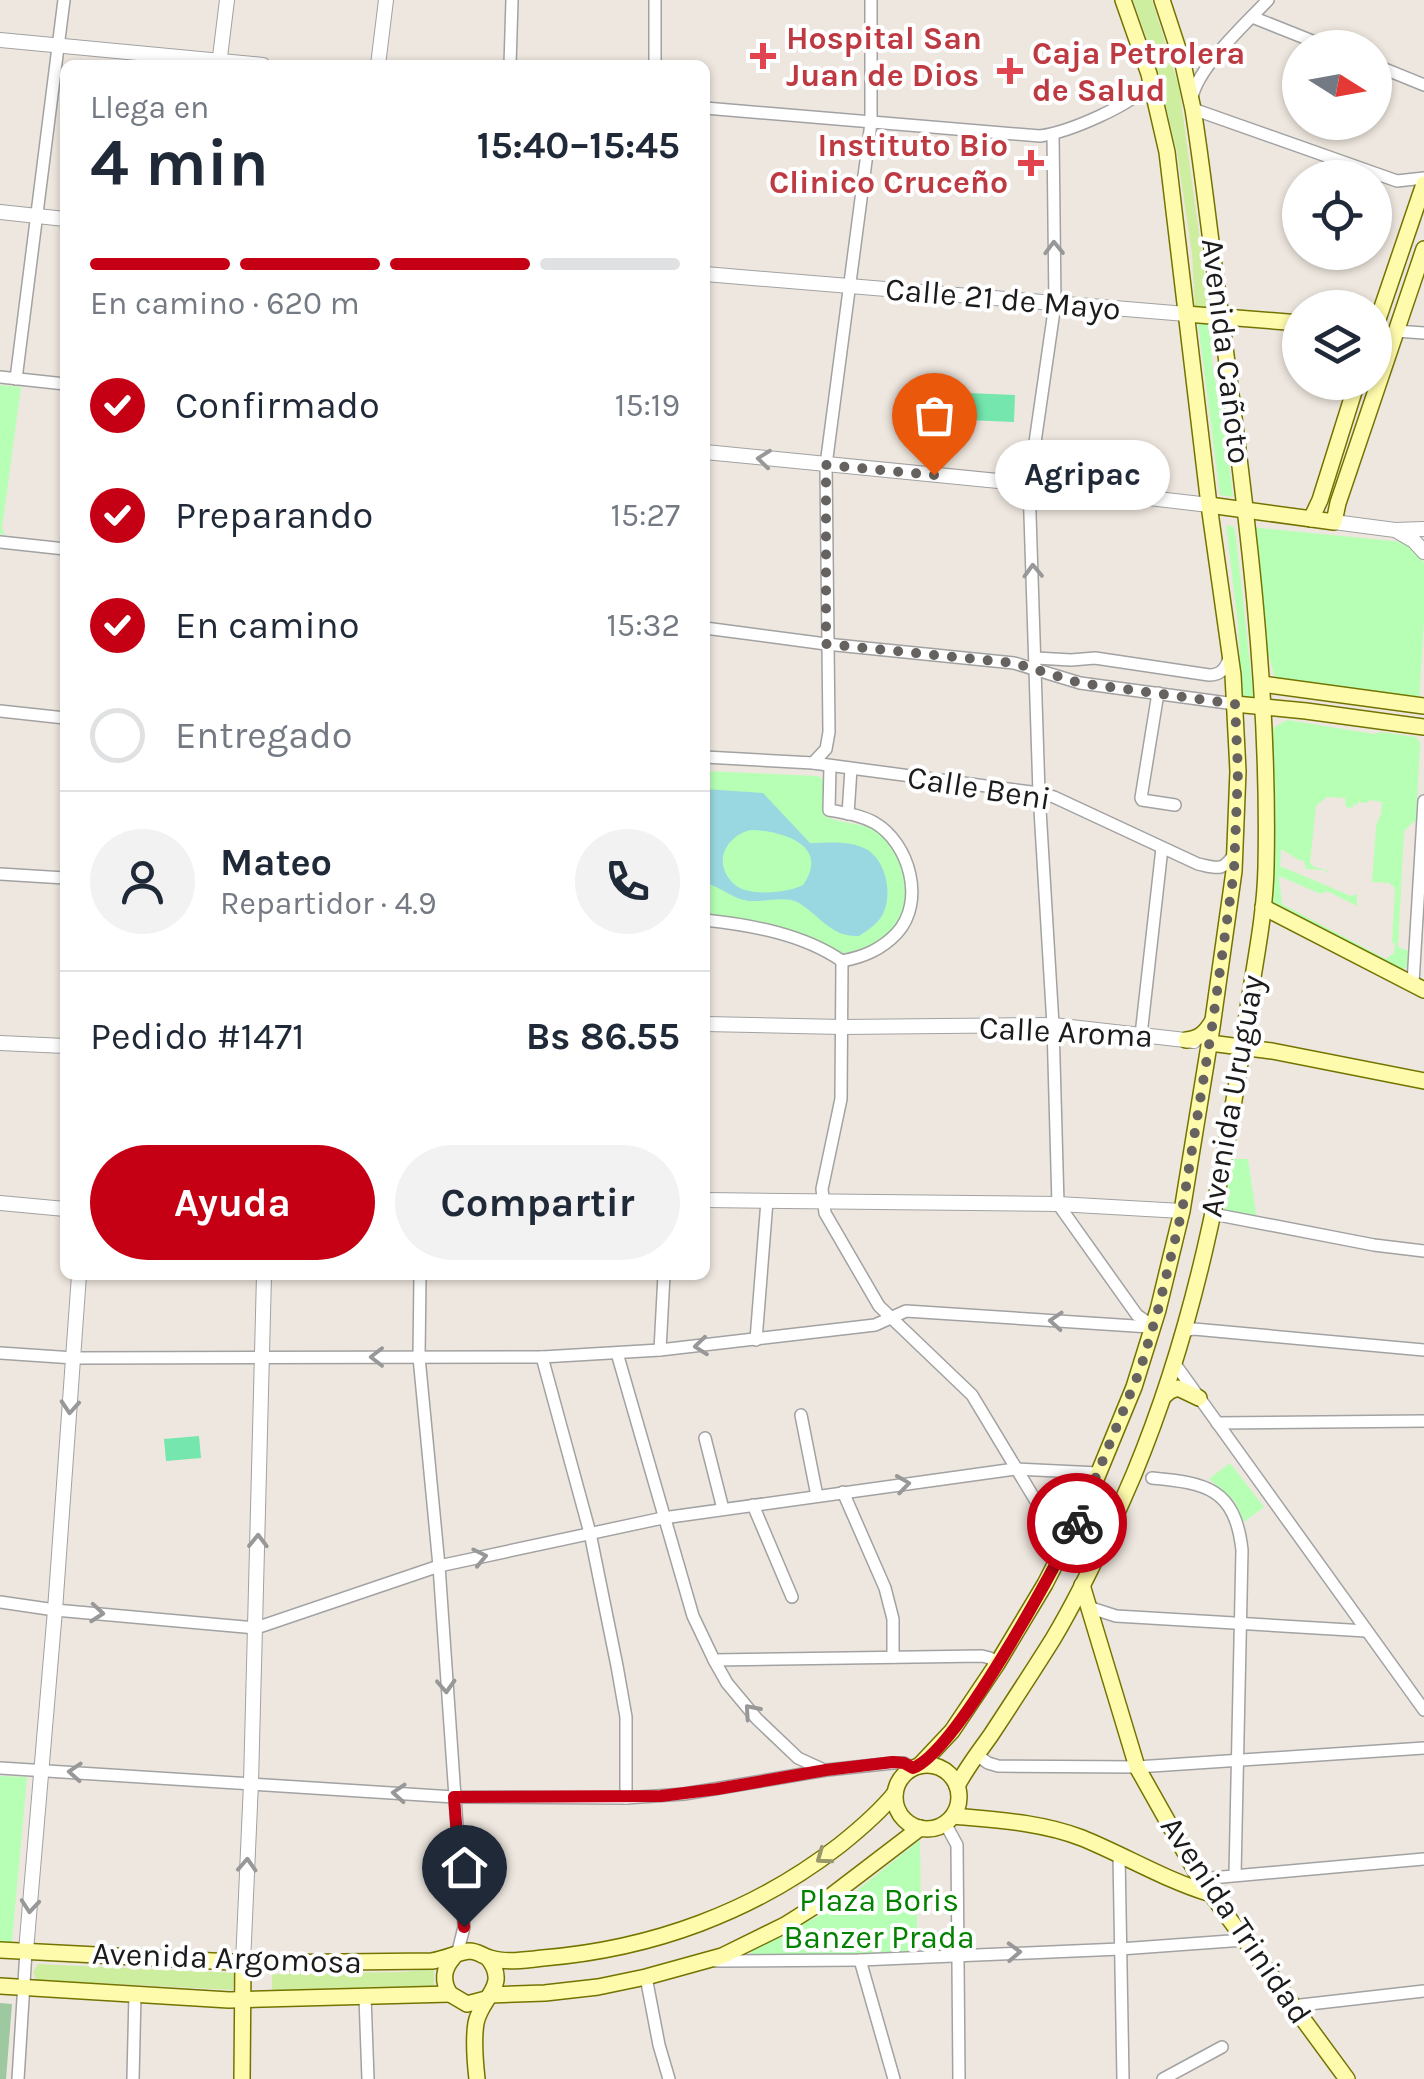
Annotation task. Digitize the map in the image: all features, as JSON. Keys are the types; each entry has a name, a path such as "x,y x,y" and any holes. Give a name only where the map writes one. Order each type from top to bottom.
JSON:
{"main road":[{"name":"Avenida Cañoto","path":"1123,0 1152,82 1167,152 1235,704"},
{"name":"Avenida Cañoto","path":"1162,0 1192,104 1246,509 1264,708"},
{"path":"1388,290 1424,181"},
{"path":"1392,335 1424,248"},
{"name":"Calle 21 de Mayo","path":"1186,314 1282,322"},
{"path":"1392,330 1396,331"},
{"path":"1311,519 1351,400"},
{"path":"1209,505 1334,522 1367,400"},
{"path":"1320,500 1338,503"},
{"path":"1262,684 1424,706"},
{"path":"1235,704 1424,727"},
{"name":"Avenida Uruguay","path":"916,1766 948,1738 997,1664 1063,1550 1134,1387 1154,1327 1182,1211 1234,871 1238,771 1235,704"},
{"name":"Avenida Uruguay","path":"957,1786 1045,1652 1082,1584 1128,1488 1185,1330 1230,1131 1264,908 1264,708"},
{"path":"1264,908 1419,986"},
{"path":"1186,1040 1196,1040 1214,1018"},
{"path":"1247,1018 1256,1036 1272,1051"},
{"name":"Calle Aroma","path":"1210,1043 1424,1080"},
{"path":"1154,1327 1185,1330"},
{"path":"1164,1396 1178,1388 1199,1398"},
{"name":"Avenida Trinidad","path":"1082,1584 1136,1767 1200,1879 1348,2079"},
{"path":"474,2044 445,1984 444,1973 455,1956 470,1951 488,1958 542,1958 602,1950 695,1926 771,1891 818,1862 881,1811 904,1774 916,1766 940,1768 950,1775 957,1786 957,1806 949,1820 937,1827 920,1828 899,1813 895,1793"},
{"path":"949,1820 1030,1824 1080,1837 1162,1876 1211,1894"},
{"path":"453,1997 474,2004 488,1997 545,1994 646,1977 707,1961 785,1925 832,1896 920,1828"},
{"path":"1162,1876 1171,1878 1180,1872 1185,1860 1183,1849"},
{"name":"Avenida Argomosa","path":"0,1950 243,1963 405,1962 455,1956"},
{"path":"477,2079 476,2021 497,1979 488,1958"},
{"path":"242,2079 238,2006 243,1963"},
{"name":"Avenida Argomosa","path":"0,1986 135,1994 238,2006 365,1997 453,1997"}],"street":[{"path":"16,379 64,0"},
{"path":"220,60 228,0"},
{"path":"379,60 386,0"},
{"path":"510,60 512,0"},
{"path":"655,0 655,60"},
{"path":"814,763 826,749 829,732 826,465 870,123 871,0"},
{"path":"1268,0 1196,82 1192,104 1397,182 1424,181"},
{"path":"1252,17 1285,30"},
{"path":"0,40 200,60"},
{"path":"1183,64 1196,68 1212,62"},
{"path":"1392,73 1424,85"},
{"path":"710,108 1040,136 1136,99 1152,82"},
{"path":"1053,134 1055,304 1030,484 1058,1204 1137,1316 1154,1327"},
{"path":"0,212 60,218"},
{"name":"Calle 21 de Mayo","path":"710,274 1186,314"},
{"path":"1396,331 1424,333"},
{"path":"0,377 60,383"},
{"path":"710,453 1209,505"},
{"path":"1334,522 1394,530 1424,529"},
{"path":"1394,530 1424,552"},
{"path":"0,542 60,548"},
{"path":"710,629 1014,663 1095,658 1216,675"},
{"path":"1216,675 1228,663 1230,654"},
{"path":"1080,683 1077,670 1084,658"},
{"path":"1036,663 1080,683 1235,704"},
{"path":"1214,700 1220,686 1216,675"},
{"path":"1158,693 1141,798 1174,805"},
{"path":"0,711 60,717"},
{"name":"Calle Beni","path":"710,757 814,763 1039,792 1198,864 1217,868 1228,864 1234,854"},
{"path":"710,921 794,937 842,961 874,952 897,933 910,901 909,872 902,848 872,821 829,810 830,766"},
{"path":"848,814 850,769"},
{"path":"1419,986 1424,800"},
{"path":"1141,1035 1162,848"},
{"path":"0,874 60,878"},
{"path":"842,961 841,1099 822,1189 825,1213 879,1306 972,1395 1063,1550"},
{"name":"Calle Aroma","path":"710,1024 1053,1025 1210,1043"},
{"path":"0,1042 60,1046"},
{"path":"710,1200 1058,1204 1182,1211"},
{"path":"756,1340 766,1201"},
{"path":"0,1202 60,1208"},
{"path":"1214,1214 1424,1251"},
{"path":"18,2079 79,1280"},
{"path":"243,1963 264,1280"},
{"path":"420,1280 419,1357 439,1566 464,1927 455,1956"},
{"path":"660,1350 664,1280"},
{"path":"0,1354 262,1358 617,1353 875,1325 906,1311 1154,1327"},
{"path":"1185,1330 1424,1350"},
{"path":"617,1353 693,1616 714,1660 727,1683 771,1732 798,1758 826,1770"},
{"path":"542,1356 590,1533 626,1717 626,1798"},
{"path":"1174,1364 1424,1710"},
{"path":"801,1415 817,1496"},
{"path":"1218,1423 1424,1421"},
{"path":"705,1438 723,1509"},
{"path":"0,1602 256,1628 439,1566 663,1518 1014,1469 1098,1473"},
{"path":"1152,1478 1206,1486 1231,1511 1240,1534 1234,1876"},
{"path":"843,1492 885,1588 893,1619 892,1656"},
{"path":"753,1505 792,1597"},
{"path":"1088,1607 1116,1616 1366,1631"},
{"path":"714,1660 982,1656 997,1664"},
{"path":"976,1754 998,1766 1136,1767 1424,1748"},
{"path":"0,1768 454,1797 626,1798 717,1789 893,1762 916,1766"},
{"path":"949,1820 957,1845 959,2079"},
{"path":"1120,1855 1123,2079"},
{"path":"1200,1879 1424,1859"},
{"path":"707,1961 860,1960 1244,1940"},
{"path":"860,1960 894,2079"},
{"path":"646,1977 658,2045 669,2079"},
{"path":"1292,2006 1424,1992"},
{"path":"133,2079 135,1994"},
{"path":"365,1997 368,2079"},
{"path":"1162,2079 1222,2047"}],"green space":[{"path":"1133,0 1152,0 1179,87 1209,307 1195,307 1192,254 1177,152 1156,65"},
{"path":"1198,323 1211,324 1213,367 1233,497 1220,495"},
{"path":"0,385 21,387 2,528 5,535 0,534"},
{"path":"968,393 1015,395 1014,422 967,420"},
{"path":"1226,525 1234,527 1236,538 1253,692 1258,704 1242,701"},
{"path":"1250,527 1404,542 1419,554 1424,563 1424,620 1419,699 1275,678 1263,634"},
{"path":"1287,720 1416,737 1420,743 1416,822 1404,831 1398,947 1409,951 1407,967 1402,970 1272,905 1273,728","holes":["1327,797 1345,798 1346,807 1353,808 1358,802 1382,802 1372,882 1389,883 1395,888 1394,953 1386,959 1282,904 1279,876 1321,894 1327,891 1357,906 1357,894 1351,896 1280,866 1281,849 1304,861 1306,869 1326,870 1328,874 1328,870 1310,863 1316,806"]},
{"path":"710,771 818,776 824,780 824,815 875,830 900,856 906,900 896,928 882,941 851,956 800,934 710,916"},
{"path":"1232,1159 1248,1159 1257,1220 1224,1213"},
{"path":"199,1436 201,1458 166,1461 164,1439"},
{"path":"1230,1463 1264,1507 1244,1522 1235,1502 1209,1479"},
{"path":"0,1776 27,1777 12,1941 8,1945 0,1944"},
{"name":"Plaza Boris Banzer Prada","path":"920,1840 917,1953 752,1956 749,1948 845,1900"},
{"path":"38,1964 235,1973 233,1990 36,1980 33,1972"},
{"path":"434,1969 434,1988 272,1991 272,1974"},
{"path":"0,2003 12,2004 6,2079 0,2079"}],"water":[{"path":"710,789 763,793 810,843 853,844 866,849 883,869 887,897 876,924 859,936 849,936 797,902 743,900 710,885","holes":["751,830 776,833 807,850 810,871 803,885 778,892 758,892 734,884 724,868 728,844"]}],"way so far":[{"path":"934,475 826,465 826,644 1014,663 1080,683 1235,704 1238,771 1234,871 1182,1211 1140,1370 1077,1523"}],"place":[{"name":"Hospital San Juan de Dios","path":"763,56"},
{"name":"Caja Petrolera de Salud","path":"1010,71"},
{"name":"Instituto Bio Clinico Cruceño","path":"1031,163"},
{"name":"Agripac","path":"934,475"}],"route":[{"path":"464,1927 454,1797 661,1796 826,1770 893,1762 913,1768 920,1765 948,1738 997,1664 1077,1523"}]}
